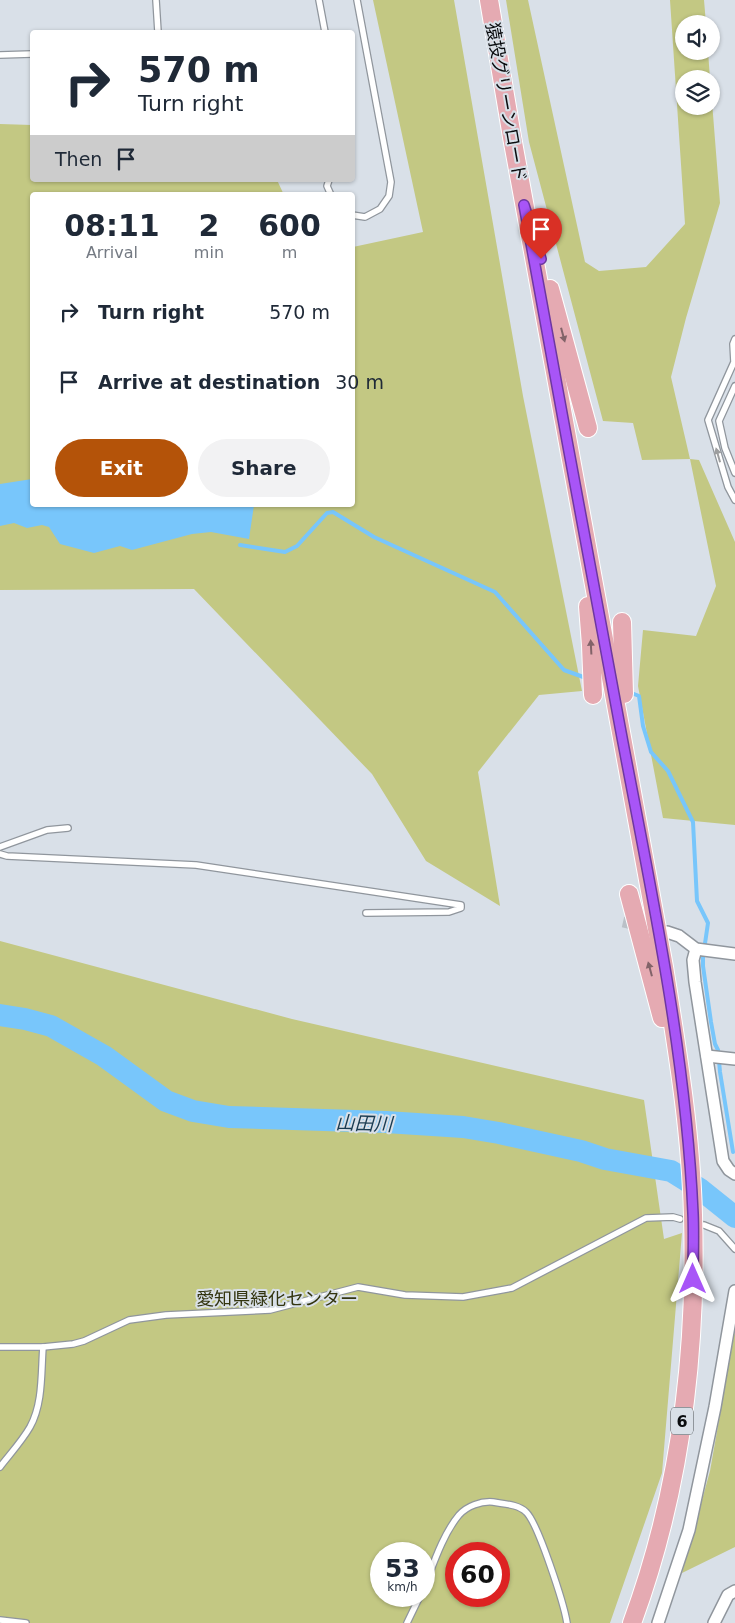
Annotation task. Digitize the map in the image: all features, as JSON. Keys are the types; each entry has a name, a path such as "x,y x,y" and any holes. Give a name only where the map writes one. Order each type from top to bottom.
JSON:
{"main road":[{"name":"猿投グリーンロード","path":"489,0 524,205 652,894 684,1101 692,1219 693,1295 685,1406 666,1512 641,1600 632,1623"},
{"path":"524,205 557,313 588,428"},
{"path":"552,354 554,386 589,614 593,695"},
{"path":"622,622 622,668 625,705 631,754 650,862 652,894"},
{"path":"629,894 684,1101"}],"street":[{"path":"667,932 679,936 696,949 735,954"},
{"path":"696,949 693,960 695,982 723,1161 729,1170 735,1174"},
{"path":"707,1056 735,1059"},
{"path":"658,1623 689,1530 715,1406 735,1291"},
{"path":"714,1623 728,1595 735,1591"}],"lane":[{"path":"156,0 158,30"},
{"path":"319,0 325,30"},
{"path":"355,215 365,217 380,209 389,196 392,182 357,0"},
{"path":"0,55 30,54"},
{"path":"735,339 733,344 734,362 708,420 728,486 735,500"},
{"path":"735,386 719,421 725,448 735,473"},
{"path":"0,847 47,830 68,828"},
{"path":"0,854 16,857 196,865 461,905 461,908 449,912 366,912"},
{"path":"0,1347 43,1347 73,1344 84,1341 129,1320 146,1316 270,1310 358,1287 404,1295 463,1297 512,1288 646,1218 673,1217 692,1219 719,1231 735,1249"},
{"path":"0,1467 30,1426 37,1410 43,1347"},
{"path":"435,1562 449,1530 459,1514 473,1504 489,1502 510,1504 526,1511 536,1528 567,1623"},
{"path":"407,1623 415,1607"},
{"path":"0,1620 26,1623"}],"green space":[{"path":"373,0 454,0 523,396 582,691 539,695 478,772 500,906 426,861 372,774 194,589 0,590 0,124 30,125 30,182 278,182 283,192 30,192 30,507 355,507 355,247 423,232"},
{"path":"506,0 528,0 585,262 599,271 646,267 685,224 678,115 713,115 720,203 686,318 671,377 690,459 642,460 633,423 603,421 529,142"},
{"path":"670,0 704,0 705,15 675,15 675,60 709,60 709,70 675,70 675,75"},
{"path":"690,459 699,460 735,542 735,825 663,818 638,686 643,630 696,636 716,586"},
{"name":"愛知県緑化センター","path":"0,941 292,1019 644,1100 664,1239 682,1233 662,1473 610,1623 0,1623"},
{"path":"735,1330 735,1547 682,1573 710,1471"}],"water":[{"path":"30,479 30,507 254,507 249,539 211,532 192,534 132,550 120,546 94,553 60,544 49,527 42,525 27,528 14,523 0,526 0,484"}],"waterway":[{"path":"240,545 285,552 297,546 327,513 333,512 374,537 495,592 564,670 586,678"},
{"path":"629,692 639,696 643,726 651,752 668,771 693,822 697,901 708,923 703,966 733,1152"},
{"name":"山田川","path":"0,1015 51,1026 104,1056 166,1101 193,1111 229,1117 386,1122 463,1127 499,1133 581,1151 605,1159 671,1171 700,1189 735,1217"}],"tunnel":[{"path":"623,922 663,931"}],"route":[{"path":"541,259 524,205 652,894 675,1034 691,1177 693,1279"}]}
